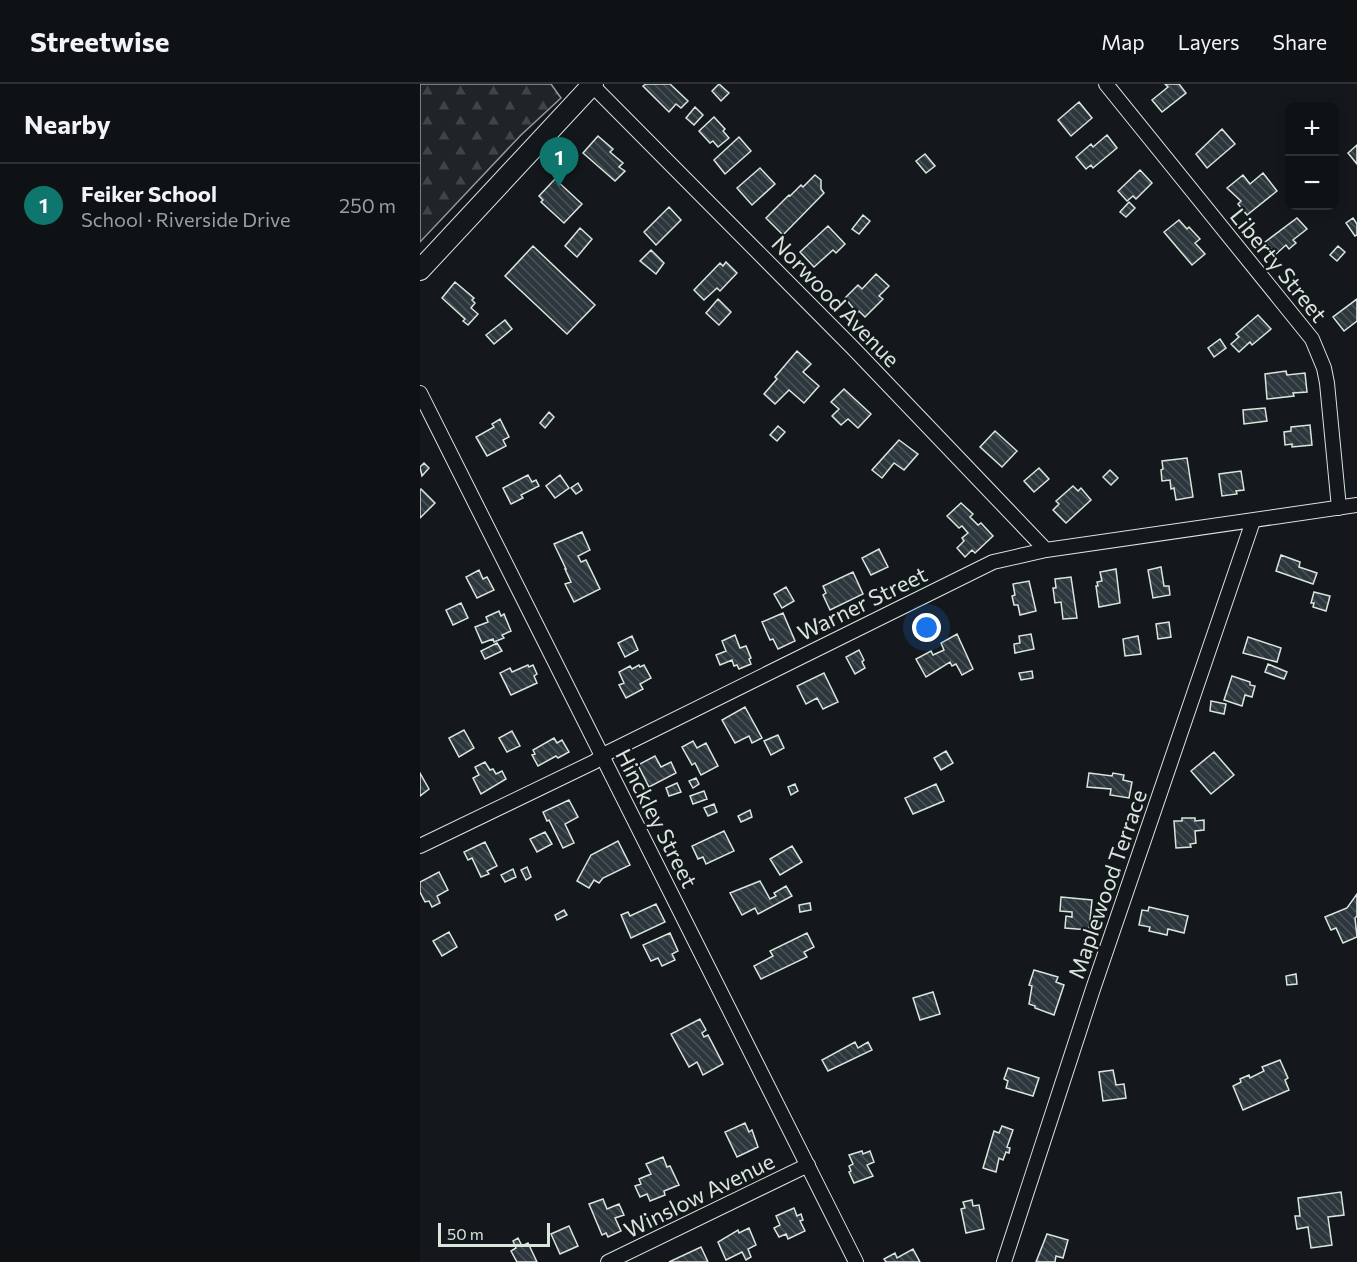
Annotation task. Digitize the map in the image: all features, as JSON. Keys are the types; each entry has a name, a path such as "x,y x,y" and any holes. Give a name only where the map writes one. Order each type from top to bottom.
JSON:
{"street":[{"name":"Liberty Street","path":"1106,84 1312,339 1324,368 1327,383 1338,508"},
{"path":"420,270 593,85"},
{"name":"Norwood Avenue","path":"593,85 844,340 1046,550"},
{"name":"Hinckley Street","path":"420,393 856,1262"},
{"name":"Warner Street","path":"420,846 982,566 1010,557 1046,550 1357,505"},
{"name":"Maplewood Terrace","path":"1004,1262 1253,521"},
{"name":"Winslow Avenue","path":"608,1262 808,1165"}],"green space":[{"path":"420,84 551,84 561,98 521,135 420,242"}],"building":[{"path":"670,84 688,101 681,108 676,104 669,112 643,86"},
{"path":"719,84 729,93 721,101 712,91"},
{"path":"1165,84 1179,84 1186,93 1162,112 1152,100 1168,87"},
{"path":"1079,102 1092,118 1071,136 1058,120"},
{"path":"695,107 703,115 694,125 686,118"},
{"path":"714,117 725,129 723,131 729,138 718,147 713,141 710,143 699,131"},
{"path":"1222,129 1235,144 1207,168 1196,154"},
{"path":"1107,135 1117,148 1093,168 1091,165 1086,169 1076,157 1091,144 1093,147"},
{"path":"598,136 613,149 610,152 623,163 619,167 625,171 615,181 583,153"},
{"path":"739,137 751,151 725,174 714,160"},
{"path":"1357,145 1357,164 1348,153"},
{"path":"925,154 935,166 926,173 916,161"},
{"path":"760,168 775,184 752,205 737,188"},
{"path":"1140,170 1152,183 1136,199 1133,196 1127,201 1118,191"},
{"path":"1263,173 1277,191 1247,215 1238,204 1241,201 1227,188 1243,175 1250,184"},
{"path":"815,175 821,180 821,189 824,193 783,235 766,218 789,195 801,185 803,187"},
{"path":"555,179 582,204 564,223 541,202 543,200 539,196"},
{"path":"1129,202 1135,208 1126,217 1120,212"},
{"path":"669,207 681,220 656,245 644,232"},
{"path":"863,215 870,221 859,234 852,229"},
{"path":"1297,218 1307,229 1293,240 1296,243 1289,249 1286,245 1276,254 1265,242"},
{"path":"1353,218 1357,224 1357,235 1355,236 1346,223"},
{"path":"1179,220 1200,239 1195,243 1205,254 1192,265 1164,232"},
{"path":"828,226 845,244 836,253 833,250 814,267 800,252"},
{"path":"580,228 592,239 577,257 565,246"},
{"path":"533,246 595,305 567,334 505,276"},
{"path":"1338,246 1345,252 1337,261 1330,255"},
{"path":"651,250 664,263 656,274 640,261"},
{"path":"726,262 737,273 720,291 717,288 704,300 694,290 720,263 723,266"},
{"path":"876,274 889,286 879,296 883,299 865,317 859,311 857,313 845,298 858,285 862,289"},
{"path":"455,282 474,298 472,300 475,303 471,308 478,314 468,325 463,321 465,319 442,298"},
{"path":"718,299 731,312 719,325 706,313"},
{"path":"1357,299 1357,321 1344,331 1333,317"},
{"path":"1258,315 1271,329 1252,345 1250,342 1239,352 1231,344 1239,337 1236,334"},
{"path":"505,320 512,329 494,344 486,335"},
{"path":"1220,339 1226,348 1214,357 1208,348"},
{"path":"797,351 811,364 803,372 819,386 804,403 789,390 775,404 764,394"},
{"path":"1286,371 1287,375 1305,373 1307,392 1267,399 1265,374"},
{"path":"844,389 871,414 858,428 848,419 841,425 832,416 839,409 831,402"},
{"path":"1265,408 1267,421 1244,424 1243,410"},
{"path":"549,412 554,417 545,428 540,423"},
{"path":"500,419 509,437 503,440 506,446 487,456 476,437 494,427 492,424"},
{"path":"1310,425 1312,445 1292,447 1292,444 1285,445 1284,432 1291,431 1291,427"},
{"path":"778,426 785,432 777,441 770,435"},
{"path":"995,431 1017,451 1002,467 980,447"},
{"path":"899,440 918,454 904,470 894,463 882,478 872,470"},
{"path":"1187,458 1193,497 1176,500 1170,480 1162,481 1162,461"},
{"path":"424,463 429,468 422,476 420,467"},
{"path":"1039,468 1049,479 1034,492 1024,481"},
{"path":"1110,470 1118,478 1111,485 1103,477"},
{"path":"1241,471 1244,490 1236,491 1237,494 1222,496 1219,474"},
{"path":"528,475 532,482 536,480 539,486 521,495 523,498 511,504 503,488"},
{"path":"560,475 569,488 555,498 546,486"},
{"path":"578,483 582,490 576,494 571,488"},
{"path":"1073,486 1078,491 1081,488 1091,500 1066,523 1053,510 1059,504 1056,501"},
{"path":"420,490 435,503 420,518"},
{"path":"961,503 973,514 970,517 978,525 981,523 993,536 975,553 972,550 965,557 957,548 964,541 962,538 968,533 947,516"},
{"path":"582,532 590,550 578,556 581,562 586,560 600,589 574,602 565,584 571,582 554,544"},
{"path":"879,549 888,567 871,575 862,558"},
{"path":"1281,555 1300,562 1299,567 1317,573 1313,584 1276,571"},
{"path":"1161,567 1164,586 1169,586 1170,595 1153,598 1148,570"},
{"path":"1116,569 1120,603 1099,607 1096,586 1098,586 1097,582 1102,581 1100,572"},
{"path":"479,570 483,579 487,577 494,590 477,598 466,577"},
{"path":"853,572 863,594 830,610 823,595 826,593 823,586"},
{"path":"1071,577 1077,618 1063,619 1061,602 1055,603 1053,588 1056,588 1055,579"},
{"path":"1029,581 1036,611 1020,615 1018,605 1014,605 1013,584"},
{"path":"786,587 794,601 782,608 774,594"},
{"path":"1314,592 1330,596 1326,611 1313,607 1314,603 1311,603"},
{"path":"461,603 468,618 453,625 446,610"},
{"path":"499,611 501,616 504,614 511,631 502,635 504,638 482,643 475,627 488,622 486,617"},
{"path":"783,613 795,641 778,649 773,639 770,640 762,622"},
{"path":"1169,622 1171,637 1158,639 1156,624"},
{"path":"957,634 973,669 962,675 956,664 952,666 950,662 926,677 916,659 931,651 933,655 944,650 941,643"},
{"path":"1031,634 1034,649 1015,653 1014,644 1020,643 1019,636"},
{"path":"735,635 740,648 746,646 751,658 749,659 751,664 739,669 737,665 734,666 732,660 720,665 716,655 726,651 722,641"},
{"path":"632,636 638,650 625,657 618,643"},
{"path":"1138,636 1141,654 1125,656 1123,639"},
{"path":"1248,637 1281,648 1277,662 1243,653"},
{"path":"497,643 502,651 485,659 481,651"},
{"path":"859,650 865,668 855,674 846,657"},
{"path":"1268,664 1287,672 1284,679 1265,672"},
{"path":"528,665 529,667 533,665 537,674 534,676 537,683 511,695 500,673 510,668 512,672"},
{"path":"639,665 640,667 644,665 651,678 640,684 643,689 626,698 619,685 624,683 619,672 630,666 632,669"},
{"path":"1032,671 1033,678 1021,680 1019,673"},
{"path":"824,673 838,702 823,709 817,698 806,704 797,686"},
{"path":"1232,676 1255,686 1252,697 1245,695 1242,706 1224,700"},
{"path":"1211,701 1226,704 1224,714 1210,711"},
{"path":"745,707 762,738 752,743 749,736 735,743 722,720"},
{"path":"464,730 474,748 459,757 449,738"},
{"path":"512,731 520,746 507,752 499,738"},
{"path":"778,735 784,748 771,755 764,741"},
{"path":"554,738 557,743 562,740 569,752 538,766 532,755 535,754 533,750"},
{"path":"693,741 697,748 706,743 718,766 701,775 695,763 692,765 682,747"},
{"path":"946,751 953,763 941,770 934,758"},
{"path":"1214,752 1234,775 1211,794 1191,771"},
{"path":"655,756 661,767 671,762 676,773 649,787 638,765"},
{"path":"485,762 496,774 502,771 506,779 481,794 473,778 479,775 475,767"},
{"path":"420,773 429,789 420,796"},
{"path":"1089,773 1124,775 1123,780 1132,782 1129,798 1110,795 1111,789 1087,787"},
{"path":"696,778 699,784 693,788 689,781"},
{"path":"677,783 681,792 669,796 666,788"},
{"path":"795,784 798,791 791,795 788,787"},
{"path":"936,784 944,801 913,814 905,798"},
{"path":"704,791 707,799 693,804 690,796"},
{"path":"569,800 578,817 565,824 574,843 563,848 543,812"},
{"path":"714,804 717,812 708,816 704,808"},
{"path":"750,810 752,817 741,822 738,816"},
{"path":"1182,818 1195,818 1195,821 1204,820 1204,830 1195,831 1196,843 1190,844 1191,847 1176,848 1174,821 1182,821"},
{"path":"724,831 734,851 706,864 703,857 698,859 692,846"},
{"path":"545,832 552,844 537,852 530,839"},
{"path":"618,841 630,865 603,878 599,883 594,880 589,888 577,881 591,855"},
{"path":"485,842 497,866 487,871 489,874 481,877 472,858 468,860 464,852"},
{"path":"792,846 802,862 780,875 770,859"},
{"path":"527,867 531,877 526,880 521,870"},
{"path":"513,869 516,877 505,882 501,875"},
{"path":"439,872 448,890 437,896 440,903 432,907 429,901 425,902 420,892 420,882"},
{"path":"760,881 770,899 776,896 774,893 786,886 792,896 758,914 755,908 742,915 730,893"},
{"path":"1357,894 1357,916 1355,918 1357,937 1343,943 1336,928 1331,930 1325,917 1347,908"},
{"path":"1061,897 1092,900 1089,930 1065,928 1066,916 1072,917 1072,912 1060,911"},
{"path":"810,903 811,910 800,912 799,905"},
{"path":"656,904 665,922 631,938 621,915 628,912 630,916"},
{"path":"1149,907 1188,916 1184,933 1168,929 1167,935 1149,931 1150,927 1139,925 1142,910 1148,911"},
{"path":"564,910 567,915 557,920 555,915"},
{"path":"449,932 457,947 442,956 433,941"},
{"path":"670,933 678,951 672,954 675,960 662,966 658,958 651,961 643,945"},
{"path":"807,933 814,947 804,952 807,957 761,979 754,966 773,956 770,951"},
{"path":"1034,970 1058,977 1056,982 1064,985 1054,1015 1029,1004 1032,986 1029,985"},
{"path":"1296,974 1297,984 1287,985 1286,976"},
{"path":"933,992 940,1014 920,1020 913,998"},
{"path":"700,1019 706,1030 702,1033 704,1037 708,1035 723,1064 703,1075 697,1062 689,1067 671,1034"},
{"path":"855,1042 858,1048 868,1042 872,1050 828,1071 822,1060"},
{"path":"1280,1060 1288,1078 1285,1080 1289,1090 1243,1110 1233,1086 1241,1082 1240,1079 1249,1075 1250,1078 1264,1071 1262,1067"},
{"path":"1008,1068 1039,1078 1033,1096 1006,1088 1008,1081 1004,1079"},
{"path":"1113,1070 1116,1085 1124,1084 1126,1098 1103,1101 1099,1072"},
{"path":"745,1123 749,1132 752,1130 758,1147 737,1157 725,1132"},
{"path":"1002,1126 1013,1130 1007,1147 1010,1148 1009,1153 1006,1152 1003,1160 999,1158 996,1172 983,1168 994,1131 999,1133"},
{"path":"862,1151 863,1154 870,1151 874,1162 867,1165 873,1176 854,1183 849,1172 851,1171 849,1166 853,1164 849,1155"},
{"path":"663,1157 679,1185 664,1191 665,1195 650,1201 647,1194 640,1197 635,1186 641,1184 639,1179 651,1174 646,1164"},
{"path":"1341,1192 1344,1215 1328,1217 1332,1245 1311,1248 1308,1227 1297,1229 1295,1216 1300,1216 1298,1198"},
{"path":"603,1199 607,1209 619,1204 624,1215 615,1218 621,1231 608,1237 606,1233 602,1235 589,1204"},
{"path":"972,1200 973,1206 979,1205 984,1229 966,1233 961,1209 965,1208 963,1202"},
{"path":"794,1208 797,1216 801,1214 803,1220 800,1221 805,1231 788,1239 786,1234 779,1237 774,1228 780,1225 776,1216"},
{"path":"569,1226 578,1246 560,1254 551,1234"},
{"path":"749,1228 756,1245 748,1249 751,1257 746,1260 742,1252 726,1260 718,1242 738,1230 739,1233"},
{"path":"1047,1234 1068,1240 1063,1258 1056,1256 1055,1262 1036,1262"},
{"path":"518,1238 522,1246 528,1243 537,1262 517,1262 511,1251 516,1248 513,1241"},
{"path":"701,1247 708,1262 669,1262"},
{"path":"913,1249 920,1262 886,1262 884,1259 895,1253 897,1258"}],"place":[{"name":"Feiker School","path":"559,187"}]}
